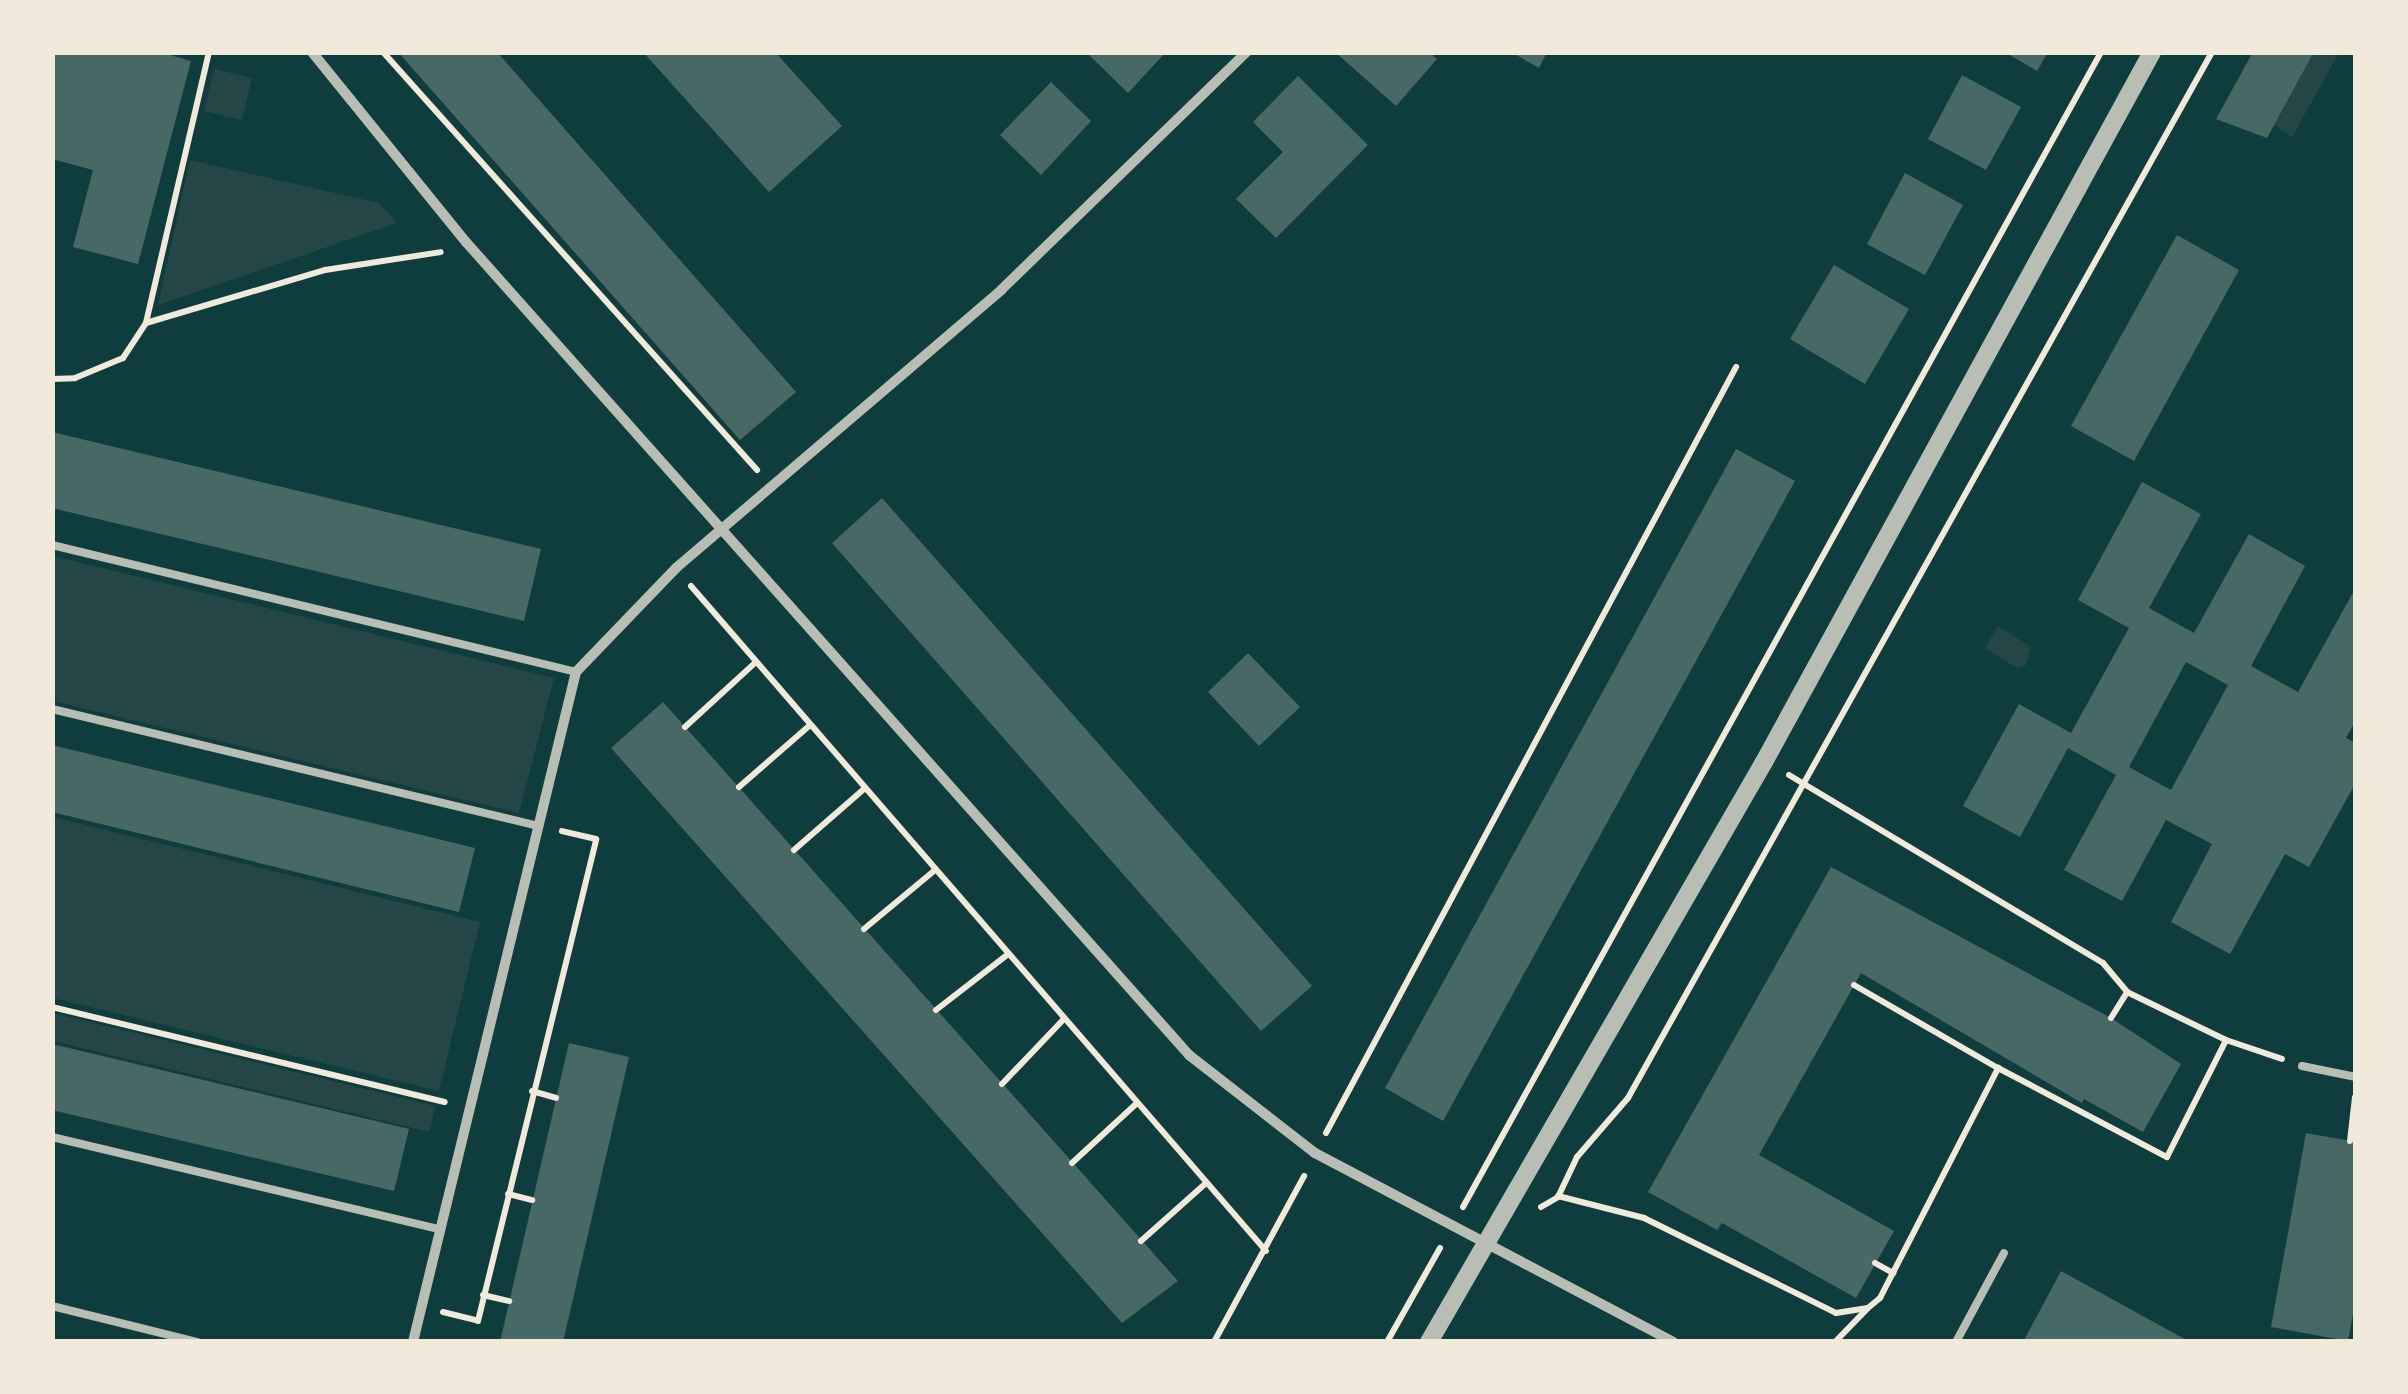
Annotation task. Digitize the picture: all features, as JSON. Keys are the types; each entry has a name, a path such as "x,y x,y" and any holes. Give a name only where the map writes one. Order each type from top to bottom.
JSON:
{"street":[{"path":"312,52 466,242 719,531 1154,1019 1219,1082 1316,1153 1454,1225 1489,1239 1673,1342"},
{"path":"414,1342 576,672 676,568 1002,290 1248,52"},
{"path":"1429,1342 1764,762 2152,52"}],"lane":[{"path":"52,545 576,672"},
{"path":"52,709 539,826"},
{"path":"2302,1066 2356,1077"},
{"path":"52,1136 441,1230"},
{"path":"1956,1342 2004,1253"},
{"path":"52,1306 198,1342"}],"path":[{"path":"52,380 75,378 123,358 146,324 209,52"},
{"path":"384,52 772,486"},
{"path":"1386,1342 2101,52"},
{"path":"1489,1239 1558,1196 1577,1157 1628,1098 2212,52"},
{"path":"146,324 326,270 424,258 466,242"},
{"path":"1214,1342 1266,1252 1736,366"},
{"path":"676,568 1266,1252"},
{"path":"685,727 756,662"},
{"path":"739,788 810,725"},
{"path":"1764,762 2104,962 2126,992 2226,1040 2302,1066"},
{"path":"794,850 865,788"},
{"path":"422,1307 478,1321 596,839 539,826"},
{"path":"864,929 936,870"},
{"path":"936,1010 1007,954"},
{"path":"1854,986 2167,1158 2226,1040"},
{"path":"2111,1018 2126,992"},
{"path":"52,1007 470,1108"},
{"path":"1002,1084 1063,1020"},
{"path":"1836,1342 1868,1308 1893,1273 1998,1068"},
{"path":"532,1091 556,1098"},
{"path":"2350,1141 2356,1095"},
{"path":"1072,1164 1136,1104"},
{"path":"1141,1241 1204,1184"},
{"path":"508,1194 532,1200"},
{"path":"1558,1196 1644,1218 1836,1313 1868,1308"},
{"path":"1876,1263 1893,1273"},
{"path":"483,1294 509,1302"}],"shaded area":[{"path":"2314,53 2339,53 2292,137 2274,125"},
{"path":"214,69 252,78 242,120 204,111"},
{"path":"190,160 379,203 397,223 158,305"},
{"path":"53,556 554,678 519,813 53,701"},
{"path":"1998,626 2031,647 2026,665 2017,668 1985,648"},
{"path":"53,817 480,922 439,1091 53,998"},
{"path":"53,1013 435,1106 430,1132 53,1041"}],"building":[{"path":"52,52 159,52 191,61 138,264 73,247 93,170 52,159"},
{"path":"398,52 497,52 796,392 740,440"},
{"path":"643,52 775,52 842,126 769,192"},
{"path":"1086,52 1166,52 1128,93"},
{"path":"1335,52 1429,52 1437,59 1396,106"},
{"path":"1511,52 1547,52 1539,68"},
{"path":"2005,52 2048,52 2037,71"},
{"path":"2253,52 2314,52 2267,138 2216,119"},
{"path":"1962,75 2021,107 1986,170 1928,139"},
{"path":"1298,76 1368,145 1276,238 1236,199 1283,152 1253,122"},
{"path":"1051,82 1091,121 1041,175 1000,135"},
{"path":"1905,173 1963,205 1925,275 1867,244"},
{"path":"2177,235 2239,270 2134,461 2071,426"},
{"path":"1834,265 1909,309 1865,384 1790,339"},
{"path":"52,432 541,549 524,621 52,508"},
{"path":"1736,449 1795,481 1443,1121 1385,1088"},
{"path":"2142,482 2201,514 2149,608 2194,633 2249,534 2305,566 2251,666 2298,692 2356,587 2356,720 2346,738 2356,743 2356,782 2309,867 2285,854 2230,954 2171,922 2212,844 2166,820 2122,901 2064,870 2116,775 2068,748 2020,837 1963,806 2019,704 2071,733 2129,628 2078,600","holes":["2186,662 2228,685 2171,790 2129,767"]},
{"path":"882,498 1312,986 1261,1031 832,543"},
{"path":"1248,653 1300,707 1259,746 1208,692"},
{"path":"663,702 1178,1281 1122,1323 611,748"},
{"path":"52,745 475,848 459,912 52,812"},
{"path":"1831,867 2111,1018 2181,1064 2143,1132 2084,1099 2082,1103 1861,973 1759,1155 1894,1231 1856,1298 1722,1223 1717,1230 1648,1192"},
{"path":"569,1043 629,1057 563,1342 500,1342"},
{"path":"52,1044 409,1129 394,1191 52,1110"},
{"path":"2306,1133 2356,1142 2356,1298 2348,1341 2271,1327"},
{"path":"2061,1271 2190,1342 2023,1342"}]}
